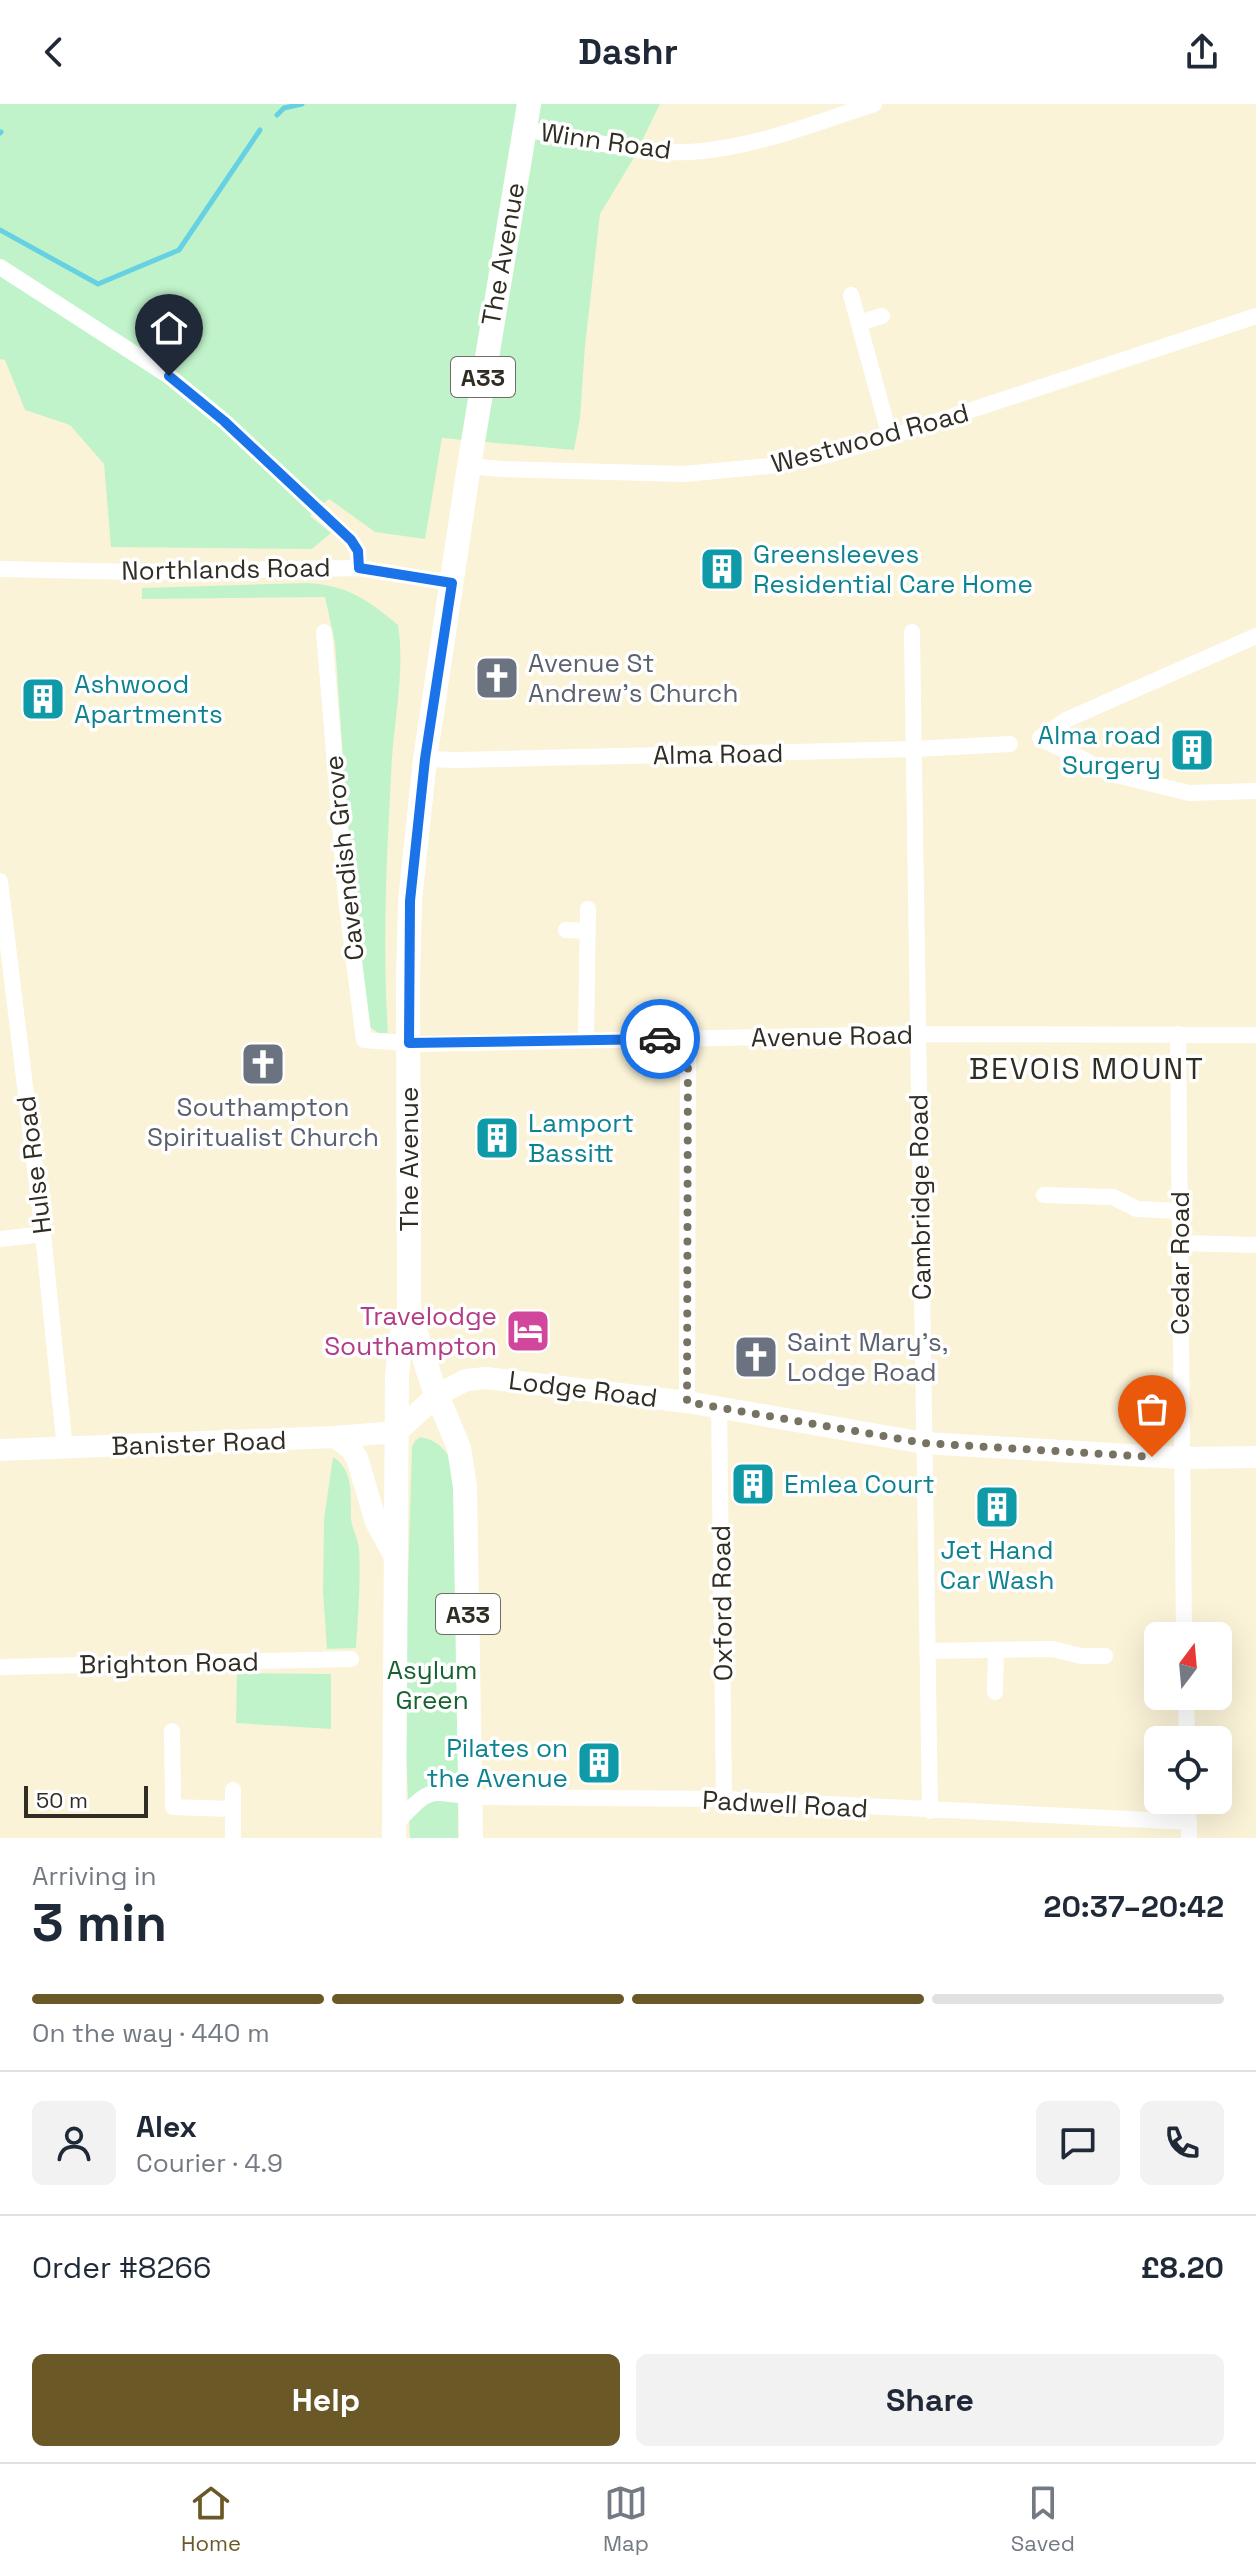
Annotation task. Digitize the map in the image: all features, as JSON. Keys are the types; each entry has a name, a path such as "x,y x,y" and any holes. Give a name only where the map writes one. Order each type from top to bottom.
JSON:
{"main road":[{"name":"The Avenue","path":"394,1832 397,1376 401,1338 409,1311 410,901 425,759 469,466 529,104"},
{"name":"The Avenue","path":"409,1311 437,1395 459,1448 465,1487 471,1838"}],"street":[{"name":"Winn Road","path":"524,129 665,152 689,152 758,141 874,104"},
{"path":"0,267 169,376 224,421 351,540 358,551 359,568"},
{"path":"851,295 890,437"},
{"path":"859,323 882,316"},
{"name":"Westwood Road","path":"469,466 710,473 781,465 890,437 1256,316"},
{"name":"Northlands Road","path":"0,569 135,572 359,568 452,583"},
{"name":"Cavendish Grove","path":"324,632 346,898 364,1040 409,1043"},
{"name":"Cambridge Road","path":"912,632 930,1811"},
{"path":"1256,636 1066,720 1040,738 1112,774 1189,793 1256,791"},
{"name":"Alma Road","path":"425,759 914,749 1010,744"},
{"name":"Hulse Road","path":"0,881 43,1234 65,1449"},
{"path":"586,1040 588,909"},
{"path":"566,930 587,931"},
{"name":"Avenue Road","path":"409,1043 918,1034 1256,1035"},
{"name":"Cedar Road","path":"1178,1034 1184,1622"},
{"path":"687,1402 688,1039"},
{"path":"1044,1195 1113,1197 1137,1209 1179,1211"},
{"path":"0,1239 43,1234"},
{"path":"1180,1243 1256,1245"},
{"name":"Lodge Road","path":"397,1432 437,1395 466,1380 486,1378 687,1402 924,1443 1181,1458 1256,1457"},
{"name":"Oxford Road","path":"719,1407 724,1799"},
{"name":"Banister Road","path":"0,1450 397,1432"},
{"path":"335,1437 357,1458 372,1513 395,1557"},
{"path":"927,1651 1053,1649 1081,1656 1105,1656"},
{"path":"995,1692 996,1650"},
{"name":"Brighton Road","path":"0,1667 342,1664"},
{"path":"172,1731 173,1807 232,1809"},
{"path":"233,1790 233,1838"},
{"name":"Padwell Road","path":"394,1832 425,1795 447,1792 471,1797 724,1799 1189,1830"}],"green space":[{"path":"0,104 660,104 632,161 600,214 580,418 574,450 442,438 425,539 375,532 329,499 310,516 331,533 312,549 111,547 104,464 70,425 25,410 5,360 0,359"},
{"path":"306,583 333,587 356,595 398,625 400,675 392,758 386,896 388,1033 379,1033 367,1026 355,931 335,643 325,597 142,599 142,588"},
{"name":"Asylum Green","path":"420,1437 441,1447 453,1466 458,1838 410,1838 404,1713 412,1447"},
{"path":"333,1457 348,1477 351,1519 359,1548 356,1648 327,1649 323,1592 324,1519"},
{"path":"237,1673 331,1674 331,1729 236,1723"}],"waterway":[{"path":"277,115 284,108 302,104"},
{"path":"0,230 98,284 179,250 260,130"}],"way so far":[{"path":"660,1039 688,1039 687,1402 924,1443 1152,1457"}],"place":[{"name":"Greensleeves Residential Care Home","path":"722,569"},
{"name":"Avenue St Andrew's Church","path":"497,678"},
{"name":"Ashwood Apartments","path":"43,699"},
{"name":"Alma road Surgery","path":"1192,750"},
{"name":"Southampton Spiritualist Church","path":"263,1064"},
{"name":"Lamport Bassitt","path":"497,1138"},
{"name":"Travelodge Southampton","path":"528,1331"},
{"name":"Saint Mary's, Lodge Road","path":"756,1357"},
{"name":"Emlea Court","path":"753,1484"},
{"name":"Jet Hand Car Wash","path":"997,1507"},
{"name":"Pilates on the Avenue","path":"599,1763"}],"district":[{"name":"BEVOIS MOUNT","path":"1087,1068"}],"route":[{"path":"169,376 224,421 351,540 358,551 359,568 452,583 425,759 410,901 409,1043 660,1039"}]}
